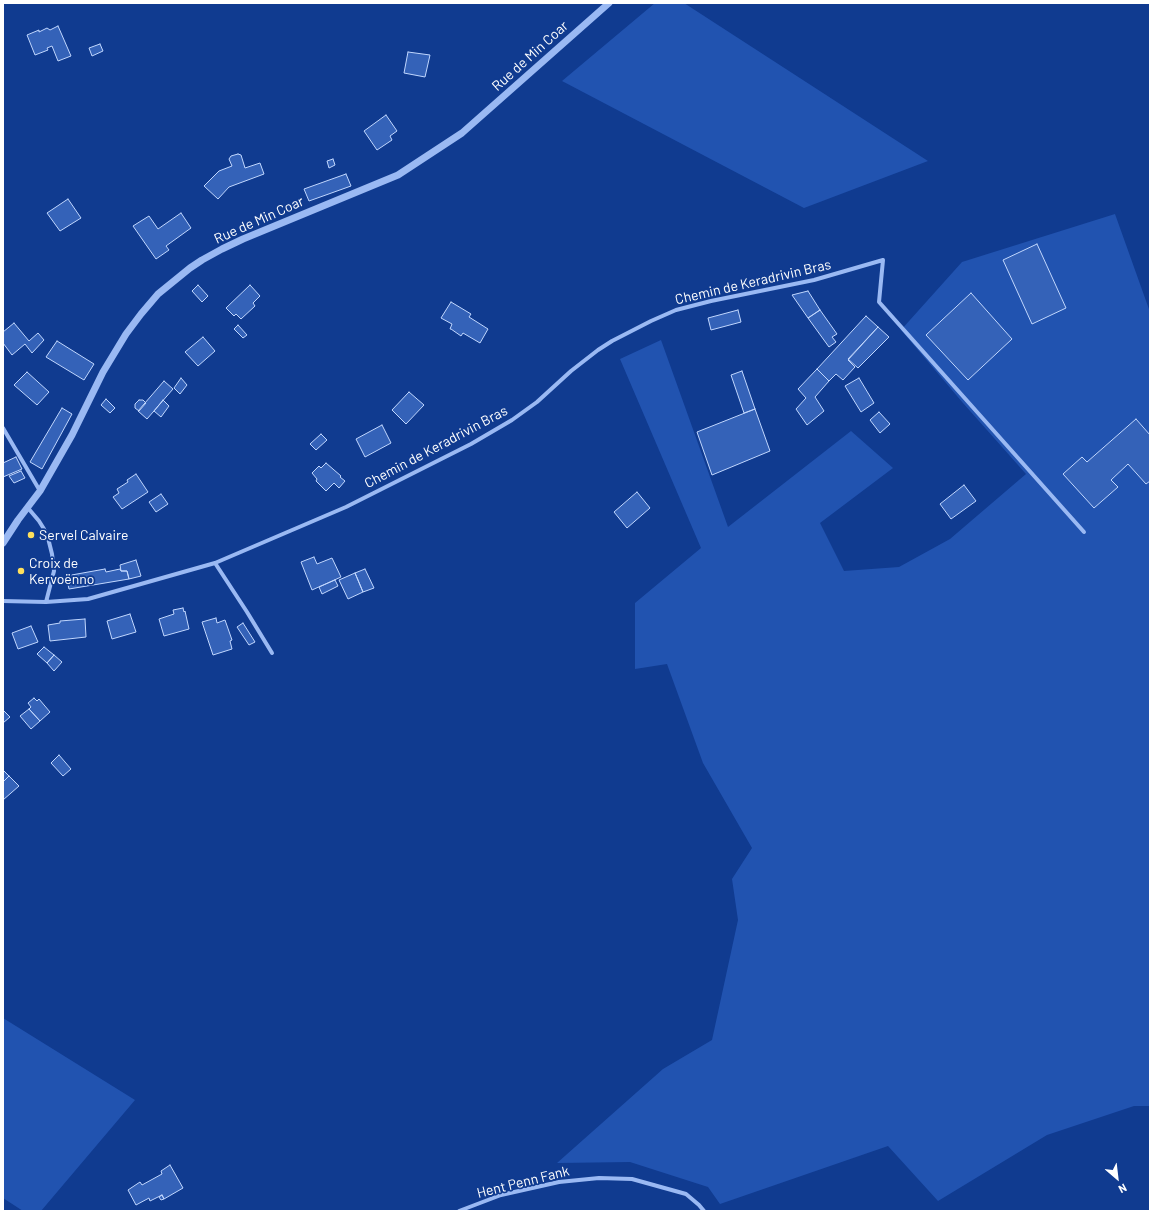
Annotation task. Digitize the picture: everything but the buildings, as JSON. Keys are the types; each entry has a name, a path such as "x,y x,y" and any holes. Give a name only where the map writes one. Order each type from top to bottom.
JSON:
{"street":[{"name":"Rue de Min Coar","path":"3,543 18,520 40,492 72,435 103,372 126,334 158,294 190,268 222,249 398,175 462,133 609,3"},
{"name":"Chemin de Keradrivin Bras","path":"3,601 46,602 88,599 215,563 346,507 471,444 512,420 537,402 571,371 598,350 651,321 676,310 711,301 814,280 883,260 879,302 1084,532"},
{"path":"3,428 40,492"},
{"path":"28,508 44,529 52,554 54,571 46,602"},
{"path":"215,563 272,653"},
{"name":"Hent Penn Fank","path":"459,1211 502,1195 559,1182 599,1178 632,1179 686,1194 704,1211"}],"shaded area":[{"path":"655,3 684,3 928,161 804,208 562,81"},
{"path":"1115,214 1150,312 1150,1106 1134,1106 1047,1135 938,1201 888,1146 720,1204 708,1187 630,1162 557,1163 663,1069 712,1040 738,920 732,879 752,848 703,763 667,664 635,669 635,603 701,548 620,359 661,340 728,527 851,431 893,468 820,523 844,571 899,567 950,539 1026,474 901,330 962,262"},
{"path":"3,1018 135,1100 41,1211 23,1211 3,1198"}],"place":[{"name":"Servel Calvaire","path":"31,535"},
{"name":"Croix de Kervoënno","path":"21,571"}]}
